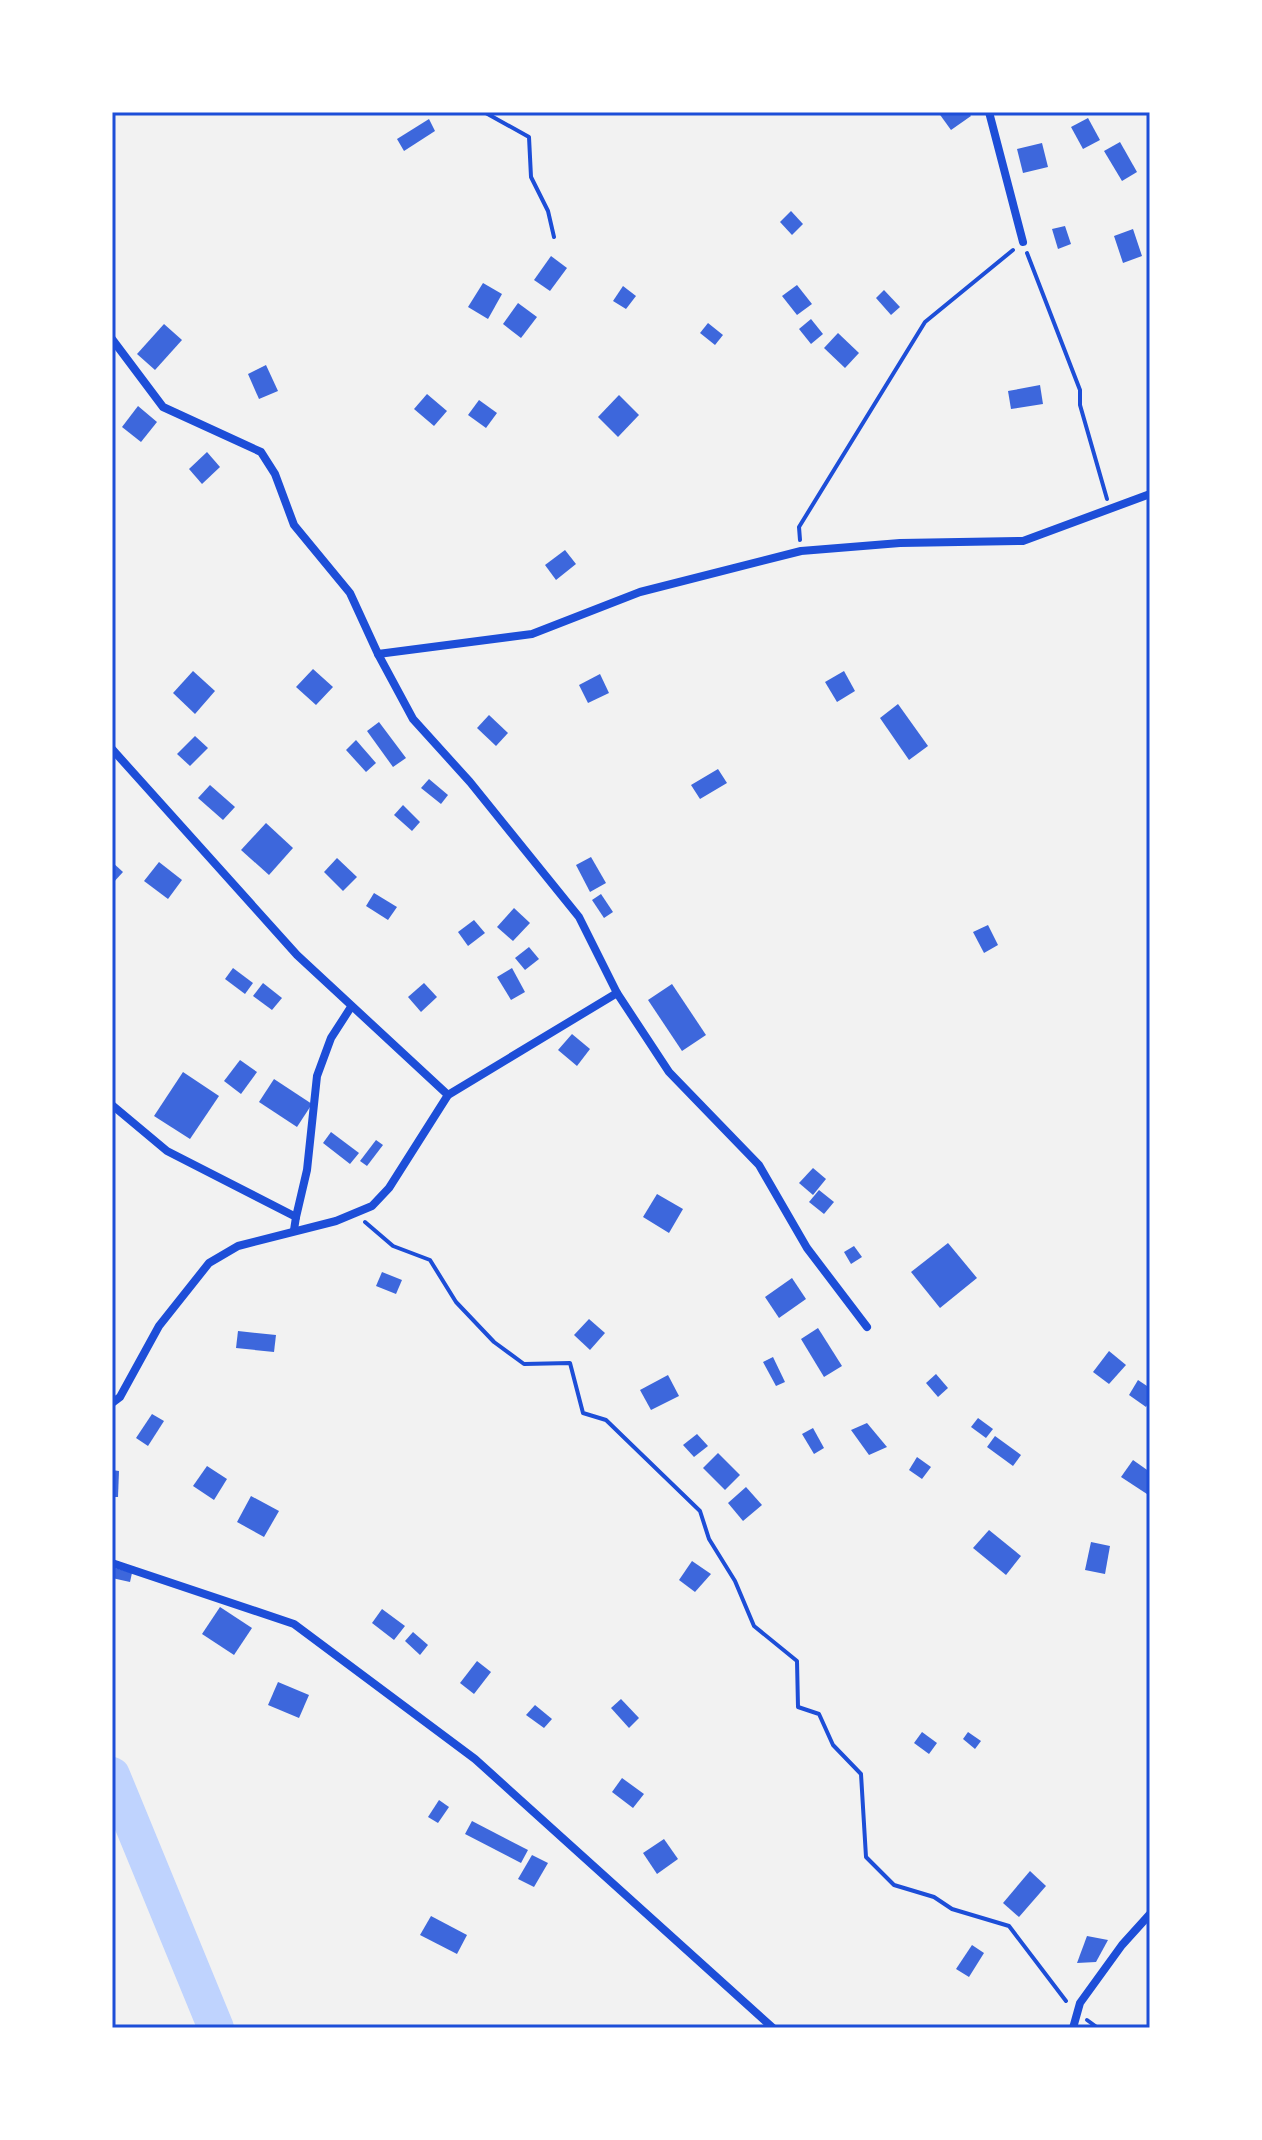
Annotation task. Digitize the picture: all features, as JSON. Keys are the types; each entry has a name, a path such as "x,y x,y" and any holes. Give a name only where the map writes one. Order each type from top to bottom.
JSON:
{"street":[{"path":"989,112 1023,242"},
{"path":"112,339 163,407 261,452 275,474 294,525 350,593 413,719 470,782 579,917 617,993 669,1072 759,1165 807,1248 867,1327"},
{"path":"378,654 532,634 640,592 801,551 900,543 1023,541 1150,494"},
{"path":"112,749 297,955 448,1095"},
{"path":"112,1403 120,1397 159,1326 209,1263 238,1246 336,1221 372,1206 389,1188 448,1095 617,993"},
{"path":"294,1230 307,1170 317,1076 331,1038 351,1007"},
{"path":"112,1105 167,1151 296,1217"},
{"path":"112,1563 294,1624 475,1759 773,2028"},
{"path":"1073,2028 1080,2003 1150,1914"}],"path":[{"path":"484,112 529,137 531,177 548,211 554,237"},
{"path":"801,551 799,527 925,322 1023,242 1080,390 1080,405 1110,509"},
{"path":"355,1213 393,1246 430,1260 456,1302 494,1342 524,1364 570,1363 583,1413 606,1420 700,1511 709,1539 735,1581 754,1626 797,1661 798,1707 819,1714 833,1745 861,1774 866,1857 894,1885 934,1897 952,1909 1009,1926 1077,2013"}],"building":[{"path":"938,112 968,112 971,116 951,130"},
{"path":"1088,118 1100,140 1083,149 1071,127"},
{"path":"429,119 435,131 404,151 397,139"},
{"path":"1120,142 1137,172 1122,181 1104,151"},
{"path":"1042,143 1048,167 1023,173 1017,149"},
{"path":"791,211 803,224 792,235 780,222"},
{"path":"1065,226 1071,244 1058,249 1052,229"},
{"path":"1133,229 1142,256 1123,263 1114,236"},
{"path":"551,256 567,268 550,291 534,280"},
{"path":"483,283 502,294 488,319 468,307"},
{"path":"797,285 812,304 797,315 782,296"},
{"path":"623,286 636,296 626,309 613,301"},
{"path":"884,290 900,307 891,315 876,298"},
{"path":"518,303 537,317 521,338 503,324"},
{"path":"811,319 823,334 811,344 799,329"},
{"path":"708,323 723,335 715,345 700,333"},
{"path":"164,324 182,340 155,370 137,354"},
{"path":"838,333 859,353 845,368 824,348"},
{"path":"266,365 278,391 259,399 248,374"},
{"path":"1040,385 1043,404 1011,409 1008,391"},
{"path":"427,394 447,411 434,426 414,409"},
{"path":"619,395 639,415 618,437 598,417"},
{"path":"479,400 497,413 486,428 468,415"},
{"path":"138,406 157,422 141,442 122,427"},
{"path":"207,452 220,467 202,484 189,469"},
{"path":"565,550 576,564 556,580 545,565"},
{"path":"313,669 333,687 316,705 296,687"},
{"path":"193,671 215,691 195,714 173,693"},
{"path":"844,671 855,691 837,702 825,682"},
{"path":"600,674 609,693 588,703 579,685"},
{"path":"898,704 928,746 909,760 880,718"},
{"path":"489,715 508,733 496,746 477,728"},
{"path":"379,722 406,758 393,767 367,731"},
{"path":"195,736 208,748 190,766 177,754"},
{"path":"356,740 376,763 366,772 346,750"},
{"path":"718,769 727,783 700,799 691,785"},
{"path":"429,779 448,795 441,804 421,788"},
{"path":"210,785 235,807 223,820 198,798"},
{"path":"403,805 420,822 412,831 394,815"},
{"path":"266,823 293,848 269,875 241,850"},
{"path":"591,857 606,883 590,892 576,865"},
{"path":"337,858 357,877 343,891 324,872"},
{"path":"112,862 123,872 112,884"},
{"path":"159,862 182,880 168,899 144,881"},
{"path":"374,893 397,907 388,920 366,906"},
{"path":"601,894 613,912 604,918 592,900"},
{"path":"514,908 530,923 513,941 497,927"},
{"path":"474,920 485,933 468,946 458,932"},
{"path":"988,925 998,945 984,953 973,932"},
{"path":"529,947 539,959 525,970 515,958"},
{"path":"233,968 253,983 245,994 225,979"},
{"path":"512,968 525,992 511,1000 497,977"},
{"path":"263,983 282,998 272,1010 253,996"},
{"path":"424,983 437,997 421,1012 408,997"},
{"path":"672,984 706,1035 682,1051 648,1000"},
{"path":"572,1034 590,1049 577,1066 558,1050"},
{"path":"240,1060 257,1072 241,1094 224,1081"},
{"path":"183,1072 219,1096 190,1139 154,1116"},
{"path":"274,1079 312,1104 297,1127 259,1102"},
{"path":"331,1132 359,1153 350,1164 323,1143"},
{"path":"376,1140 383,1145 367,1166 360,1161"},
{"path":"813,1168 826,1179 813,1195 799,1183"},
{"path":"819,1190 834,1202 824,1214 809,1202"},
{"path":"657,1194 683,1209 669,1233 643,1217"},
{"path":"948,1243 977,1278 940,1308 911,1272"},
{"path":"854,1246 862,1257 851,1264 844,1252"},
{"path":"382,1272 402,1280 396,1294 376,1286"},
{"path":"792,1278 806,1299 779,1318 765,1297"},
{"path":"589,1319 605,1333 590,1350 574,1335"},
{"path":"818,1328 842,1366 824,1377 801,1339"},
{"path":"238,1331 276,1335 274,1352 236,1348"},
{"path":"1109,1351 1126,1365 1109,1384 1093,1372"},
{"path":"773,1357 785,1382 776,1386 763,1362"},
{"path":"936,1374 948,1388 938,1397 926,1383"},
{"path":"668,1375 679,1396 651,1410 640,1390"},
{"path":"1138,1380 1150,1388 1150,1400 1146,1407 1129,1395"},
{"path":"152,1414 164,1421 148,1446 136,1438"},
{"path":"978,1418 993,1429 986,1438 971,1427"},
{"path":"867,1423 887,1447 869,1455 851,1430"},
{"path":"813,1428 824,1448 814,1454 802,1434"},
{"path":"697,1434 708,1446 694,1457 683,1445"},
{"path":"995,1436 1021,1455 1013,1466 987,1447"},
{"path":"718,1453 740,1475 725,1490 703,1468"},
{"path":"917,1457 931,1467 922,1479 909,1470"},
{"path":"1133,1460 1150,1472 1150,1496 1121,1477"},
{"path":"207,1466 227,1479 214,1500 193,1486"},
{"path":"112,1470 119,1471 118,1497 112,1497"},
{"path":"746,1487 762,1505 743,1521 728,1503"},
{"path":"251,1496 279,1511 264,1537 237,1522"},
{"path":"989,1530 1021,1556 1006,1575 973,1548"},
{"path":"1091,1542 1110,1546 1105,1574 1085,1570"},
{"path":"692,1561 711,1574 695,1592 679,1580"},
{"path":"112,1567 132,1573 130,1582 112,1578"},
{"path":"220,1607 252,1628 234,1655 202,1634"},
{"path":"382,1609 405,1626 394,1640 372,1623"},
{"path":"413,1632 428,1645 420,1655 405,1641"},
{"path":"477,1661 491,1672 474,1694 460,1683"},
{"path":"278,1682 309,1695 299,1718 268,1705"},
{"path":"621,1699 639,1718 629,1728 611,1708"},
{"path":"535,1705 552,1719 544,1728 526,1715"},
{"path":"922,1732 937,1743 929,1754 914,1743"},
{"path":"968,1732 981,1741 975,1749 963,1739"},
{"path":"622,1778 644,1794 633,1808 612,1792"},
{"path":"439,1800 449,1807 438,1823 428,1817"},
{"path":"472,1821 528,1850 521,1863 465,1834"},
{"path":"664,1839 678,1859 657,1874 643,1853"},
{"path":"532,1855 548,1863 534,1887 518,1879"},
{"path":"1030,1871 1046,1886 1019,1917 1003,1903"},
{"path":"431,1916 467,1935 457,1954 420,1935"},
{"path":"1087,1936 1108,1940 1096,1962 1077,1963"},
{"path":"972,1945 984,1953 969,1977 956,1969"}],"waterway":[{"path":"112,1775 216,2028"}]}
